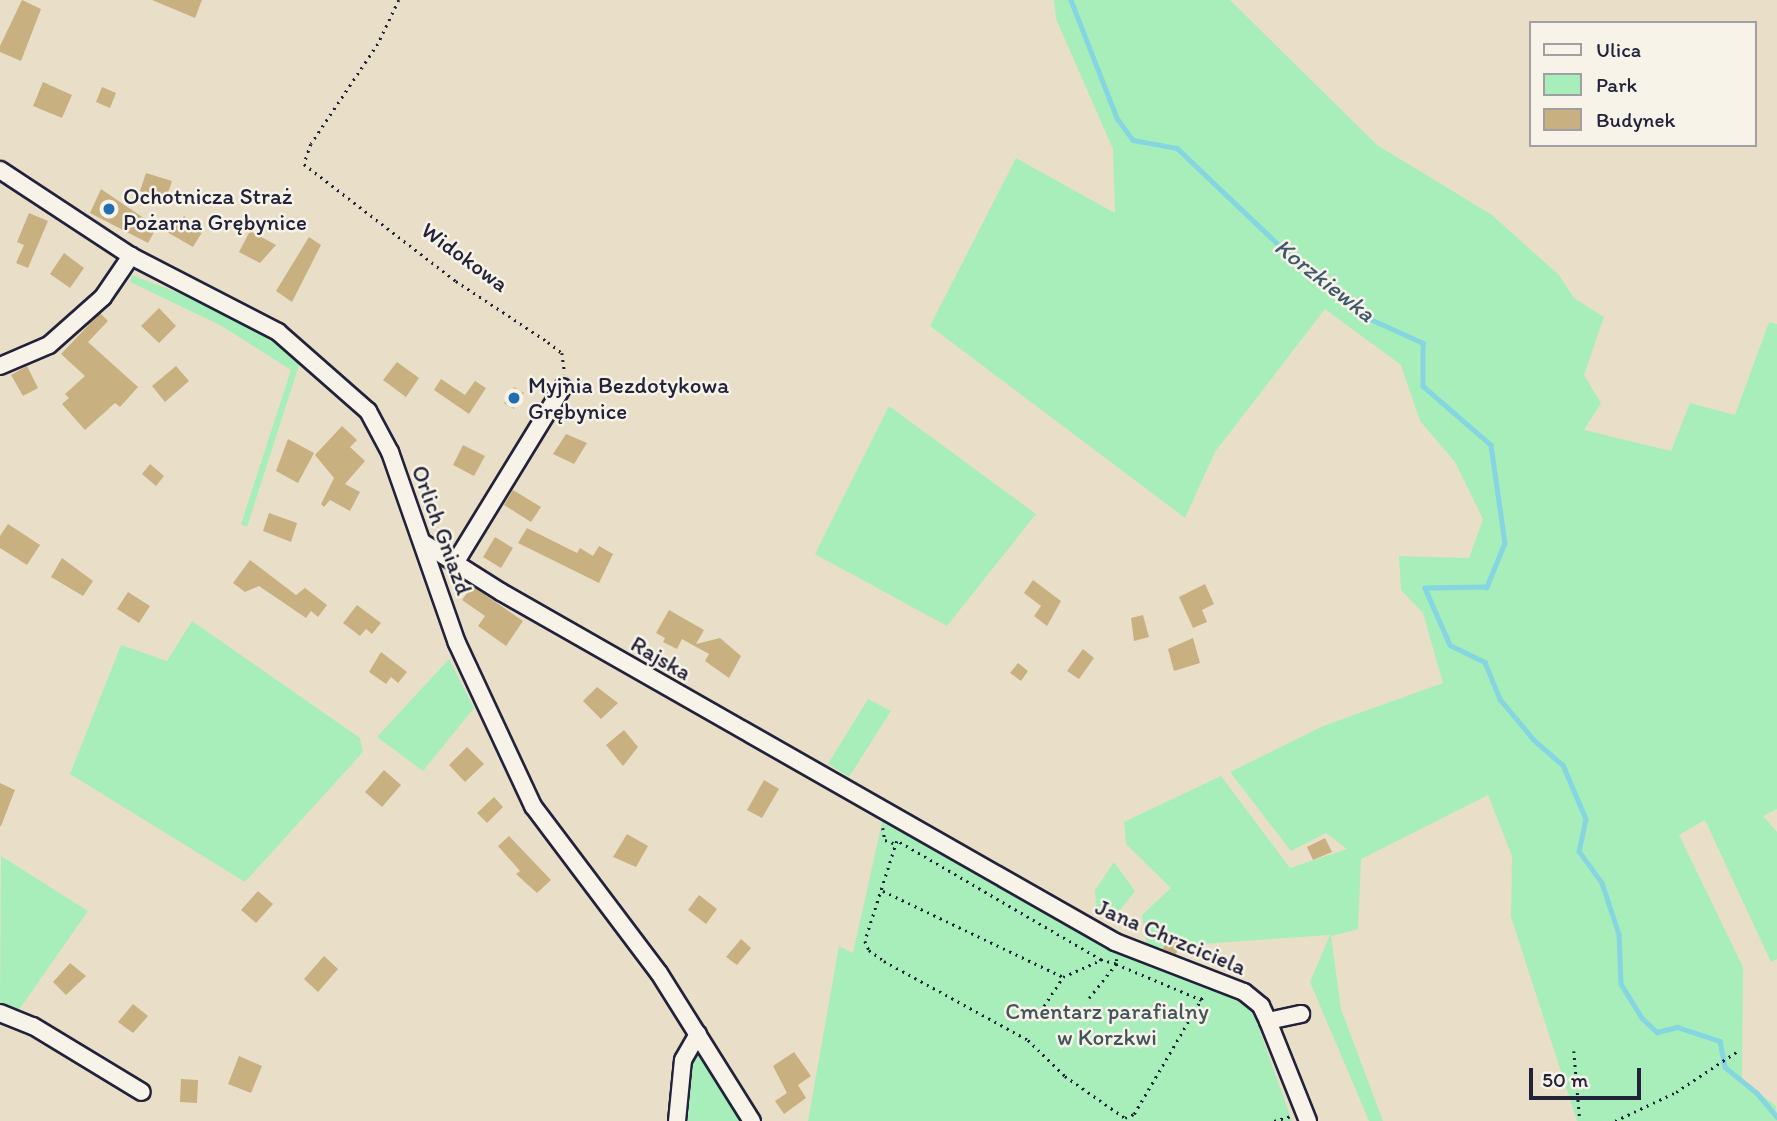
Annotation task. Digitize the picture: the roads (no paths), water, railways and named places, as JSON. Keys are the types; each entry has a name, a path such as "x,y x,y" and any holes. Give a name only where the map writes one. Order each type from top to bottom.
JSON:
{"street":[{"name":"Orlich Gniazd","path":"0,170 131,256 278,332 368,411 390,452 457,643 533,806 587,882 618,916 752,1121"},
{"path":"0,366 49,345 103,297 131,256"},
{"path":"456,563 563,387"},
{"name":"Rajska","path":"422,542 881,817"},
{"name":"Jana Chrzciciela","path":"881,817 1115,942 1232,985 1261,1006 1308,1121"},
{"path":"0,1013 33,1026 142,1092"},
{"path":"1268,1021 1301,1014"},
{"path":"677,1121 683,1060 699,1037"}],"waterway":[{"name":"Korzkiewka","path":"1071,0 1117,118 1133,140 1177,148 1283,249 1366,317 1423,343 1423,386 1491,445 1505,543 1487,587 1425,588 1450,645 1485,662 1500,699 1534,740 1563,765 1586,819 1579,851 1602,883 1619,934 1621,984 1642,1018 1657,1032 1677,1027 1720,1041 1725,1067 1757,1093 1777,1117"}],"place":[{"name":"Ochotnicza Straż Pożarna Grębynice","path":"109,209"},
{"name":"Myjnia Bezdotykowa Grębynice","path":"514,398"}],"park label":[{"name":"Cmentarz parafialny w Korzkwi","path":"1107,1024"}]}
